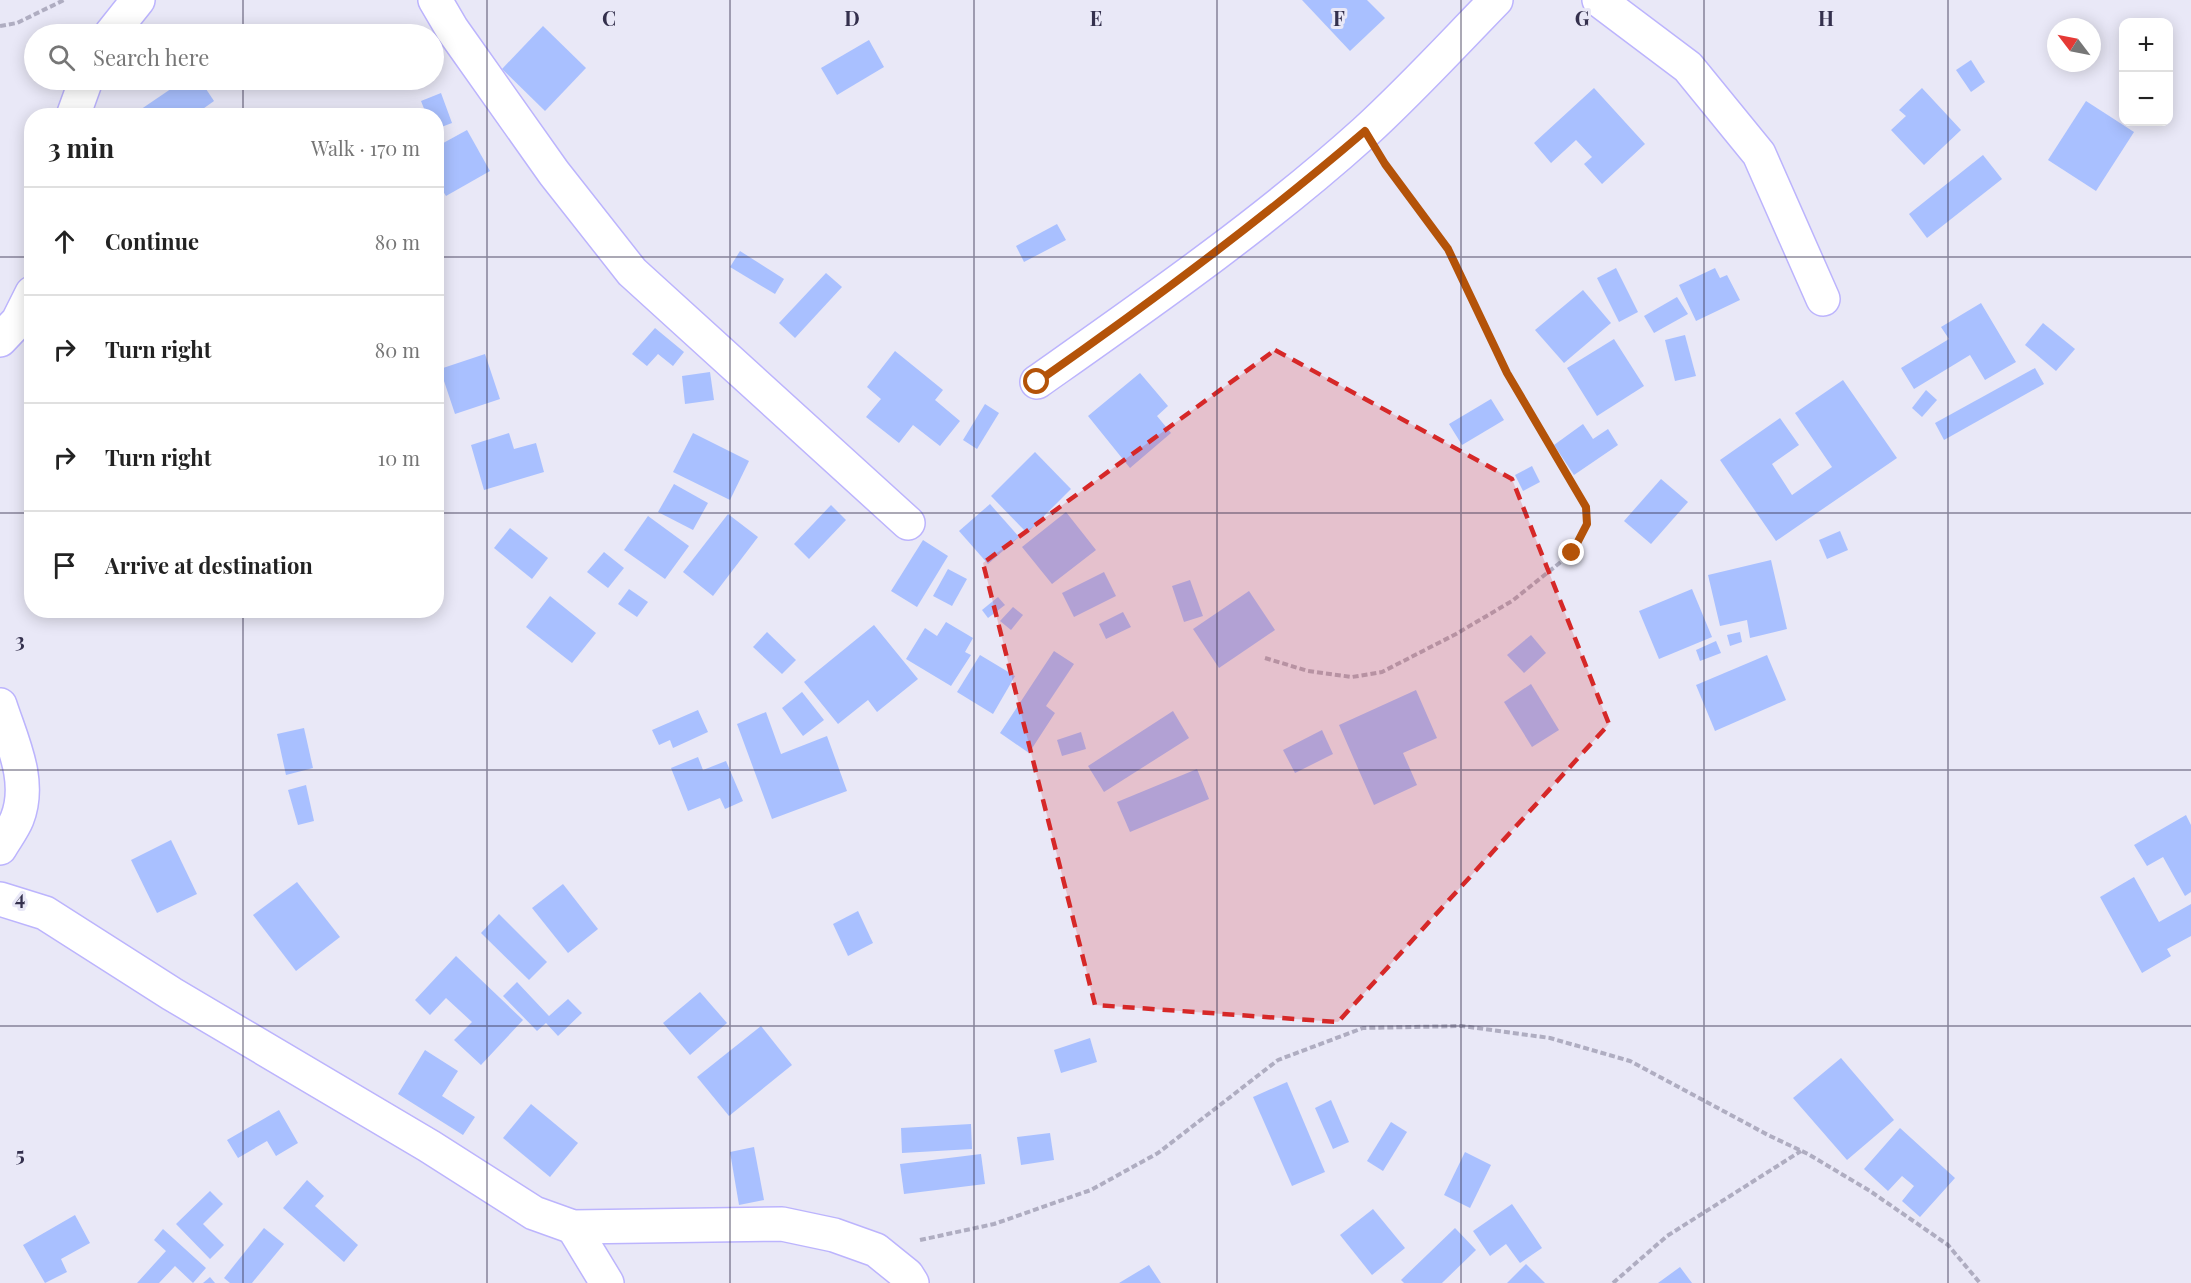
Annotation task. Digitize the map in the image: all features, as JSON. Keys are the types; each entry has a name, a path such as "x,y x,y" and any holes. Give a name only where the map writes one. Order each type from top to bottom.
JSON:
{"street":[{"path":"119,24 138,0"},
{"path":"435,0 452,29 554,173 632,272 908,523"},
{"path":"1037,382 1153,300 1273,209 1365,131 1496,0"},
{"path":"1599,0 1688,67 1759,154 1823,299"},
{"path":"76,108 82,90"},
{"path":"0,340 18,321 24,309"},
{"path":"0,705 19,760 24,789 17,819 0,848"},
{"path":"0,899 45,913 172,994 429,1146 534,1213 573,1227 782,1224 834,1234 876,1250 907,1275 912,1283"},
{"path":"573,1227 608,1283"}],"path":[{"path":"0,26 17,23 64,0"},
{"path":"1265,658 1308,672 1352,677 1382,672 1456,634 1512,601 1572,553 1587,524 1586,507 1507,373 1448,249 1385,164 1365,131"},
{"path":"876,1250 994,1224 1091,1190 1158,1153 1278,1060 1363,1028 1462,1026 1550,1038 1629,1061 1802,1151 1870,1191 1948,1245 1980,1283"},
{"path":"1613,1283 1667,1236 1802,1151"}],"highlighted area":[{"path":"1275,350 1512,479 1609,724 1338,1022 1095,1005 983,563"}],"building":[{"path":"1302,0 1367,0 1385,18 1350,51"},
{"path":"543,26 586,68 545,111 502,69"},
{"path":"869,40 884,67 837,95 821,68"},
{"path":"1971,60 1985,82 1971,92 1956,70"},
{"path":"1594,88 1645,144 1602,184 1584,164 1592,157 1576,140 1551,163 1534,143"},
{"path":"1922,88 1961,130 1924,165 1891,130 1906,116 1899,110"},
{"path":"169,90 207,90 214,101 204,108 143,108"},
{"path":"441,93 452,123 444,126 444,108 424,108 421,101"},
{"path":"2086,101 2119,122 2119,126 2125,126 2134,132 2096,191 2048,160"},
{"path":"467,130 490,171 446,196 444,193 444,143"},
{"path":"1983,155 2002,179 1927,238 1909,214"},
{"path":"1057,224 1066,240 1024,262 1016,246"},
{"path":"740,251 784,279 775,294 730,267"},
{"path":"1616,268 1638,312 1619,322 1597,278"},
{"path":"1715,268 1720,278 1727,275 1740,300 1696,321 1679,285"},
{"path":"826,273 842,287 795,338 779,323"},
{"path":"1583,290 1611,323 1564,363 1535,330"},
{"path":"1677,297 1688,314 1654,333 1644,316"},
{"path":"1981,303 2016,362 1985,380 1970,355 1914,389 1901,368 1949,339 1941,327"},
{"path":"2043,323 2075,349 2056,371 2025,345"},
{"path":"655,328 684,352 673,366 658,354 647,366 632,354"},
{"path":"1685,335 1696,376 1675,381 1665,340"},
{"path":"1614,339 1644,386 1597,416 1567,368"},
{"path":"895,351 943,390 935,400 960,421 940,446 913,425 899,443 866,417 881,399 867,387"},
{"path":"485,354 500,399 455,414 444,381 444,368"},
{"path":"2035,368 2044,384 1944,440 1935,423"},
{"path":"710,372 714,400 685,404 682,376"},
{"path":"1140,373 1168,406 1157,416 1171,433 1130,468 1088,416"},
{"path":"1843,380 1897,458 1776,541 1720,460 1780,418 1799,445 1772,464 1792,495 1832,467 1795,413"},
{"path":"1926,390 1937,400 1922,417 1912,408"},
{"path":"1491,399 1504,420 1462,445 1449,424"},
{"path":"985,404 999,413 977,449 963,440"},
{"path":"1583,424 1593,439 1608,429 1618,445 1574,475 1554,445"},
{"path":"509,433 514,449 536,443 544,472 484,490 471,445"},
{"path":"693,433 749,461 730,500 673,472"},
{"path":"1035,452 1071,489 1027,533 991,496"},
{"path":"1532,466 1540,482 1523,491 1515,475"},
{"path":"1661,479 1688,502 1651,544 1624,521"},
{"path":"674,484 708,503 693,530 658,512"},
{"path":"990,504 1019,537 988,564 959,531"},
{"path":"831,505 846,520 809,559 794,544"},
{"path":"1066,512 1096,550 1052,584 1022,547"},
{"path":"728,514 758,537 713,596 683,572"},
{"path":"648,516 689,546 665,579 624,550"},
{"path":"510,528 548,558 532,579 494,548"},
{"path":"1840,531 1848,550 1827,559 1819,540"},
{"path":"923,540 948,556 917,607 891,591"},
{"path":"604,552 624,568 608,588 587,572"},
{"path":"1771,560 1787,629 1750,638 1747,620 1720,626 1708,575"},
{"path":"948,569 967,579 952,606 933,596"},
{"path":"1104,572 1116,596 1074,617 1062,593"},
{"path":"1190,580 1203,616 1184,622 1172,586"},
{"path":"629,589 648,602 637,617 618,604"},
{"path":"1692,589 1712,637 1659,659 1639,611"},
{"path":"1249,591 1275,630 1219,668 1193,629"},
{"path":"550,596 596,633 572,663 526,627"},
{"path":"998,597 1005,605 988,618 982,610"},
{"path":"1013,607 1023,615 1011,630 1000,621"},
{"path":"1123,612 1131,627 1106,639 1099,624"},
{"path":"946,622 973,638 965,652 971,655 951,686 906,659 925,628 937,636"},
{"path":"874,625 918,679 877,712 868,700 838,724 804,682"},
{"path":"767,632 796,660 782,674 753,647"},
{"path":"1740,632 1742,642 1730,646 1727,635"},
{"path":"1531,635 1546,653 1524,673 1507,655"},
{"path":"1716,641 1721,653 1700,661 1696,650"},
{"path":"1054,651 1074,664 1046,706 1055,713 1029,753 1000,733"},
{"path":"980,655 1015,676 993,714 957,692"},
{"path":"1767,655 1786,700 1715,731 1696,685"},
{"path":"1531,684 1559,730 1532,747 1504,702"},
{"path":"1416,690 1437,738 1403,753 1417,785 1374,805 1339,725"},
{"path":"802,692 824,720 803,736 782,708"},
{"path":"698,710 708,732 673,748 670,740 659,745 652,730"},
{"path":"1173,711 1189,738 1104,792 1088,766"},
{"path":"766,712 781,754 827,736 847,791 772,819 737,724"},
{"path":"304,728 313,768 286,775 277,734"},
{"path":"1322,730 1333,754 1295,773 1283,750"},
{"path":"1081,732 1086,749 1062,756 1057,740"},
{"path":"698,757 703,770 726,761 743,801 725,809 720,798 688,811 671,768"},
{"path":"1197,769 1209,799 1130,832 1117,802"},
{"path":"306,785 314,821 298,825 288,790"},
{"path":"2186,815 2191,825 2191,892 2185,896 2163,857 2147,866 2134,845"},
{"path":"171,840 197,894 157,913 131,860"},
{"path":"2134,877 2159,922 2191,904 2191,936 2167,949 2171,956 2142,973 2100,897"},
{"path":"297,882 340,937 296,971 253,915"},
{"path":"563,884 598,929 568,953 532,908"},
{"path":"858,911 873,943 848,956 833,924"},
{"path":"499,914 547,962 529,980 481,933"},
{"path":"456,956 523,1020 481,1065 454,1040 472,1022 446,998 430,1015 415,1000"},
{"path":"517,982 549,1016 568,999 582,1013 558,1036 546,1023 537,1031 503,996"},
{"path":"700,992 727,1023 690,1055 663,1023"},
{"path":"761,1026 792,1065 729,1116 697,1077"},
{"path":"1090,1038 1097,1062 1061,1073 1054,1050"},
{"path":"425,1050 458,1071 442,1096 475,1117 463,1135 398,1094"},
{"path":"1841,1058 1894,1120 1847,1160 1793,1098"},
{"path":"1287,1082 1325,1172 1292,1186 1253,1097"},
{"path":"1331,1100 1349,1142 1333,1149 1315,1108"},
{"path":"531,1104 578,1143 550,1177 503,1138"},
{"path":"279,1110 298,1143 276,1156 267,1141 238,1158 227,1140"},
{"path":"1391,1122 1407,1132 1383,1171 1367,1161"},
{"path":"971,1124 972,1149 902,1153 901,1128"},
{"path":"1900,1128 1955,1178 1920,1217 1902,1201 1914,1186 1902,1176 1888,1191 1864,1169"},
{"path":"1050,1133 1054,1160 1021,1165 1017,1137"},
{"path":"754,1147 764,1200 739,1205 730,1152"},
{"path":"1465,1152 1491,1165 1470,1208 1444,1195"},
{"path":"981,1154 985,1184 904,1194 900,1164"},
{"path":"307,1180 324,1196 315,1206 358,1245 344,1262 283,1208"},
{"path":"210,1191 223,1204 203,1224 224,1245 210,1259 176,1224"},
{"path":"1512,1204 1542,1248 1520,1263 1506,1244 1490,1256 1473,1231"},
{"path":"1373,1209 1405,1248 1372,1275 1340,1235"},
{"path":"75,1215 90,1243 61,1259 67,1272 45,1283 23,1245"},
{"path":"264,1228 284,1244 252,1283 230,1283 224,1278"},
{"path":"1455,1228 1476,1250 1442,1283 1404,1283 1401,1280"},
{"path":"163,1229 206,1268 193,1283 175,1266 159,1283 137,1283 166,1251 154,1240"},
{"path":"1526,1264 1545,1283 1507,1283"},
{"path":"1149,1265 1161,1283 1119,1283"},
{"path":"1680,1267 1692,1283 1658,1283"},
{"path":"210,1277 215,1283 203,1283"}],"route":[{"path":"1037,382 1153,300 1273,209 1365,131 1385,164 1448,249 1507,373 1586,507 1587,524 1572,553"}]}
